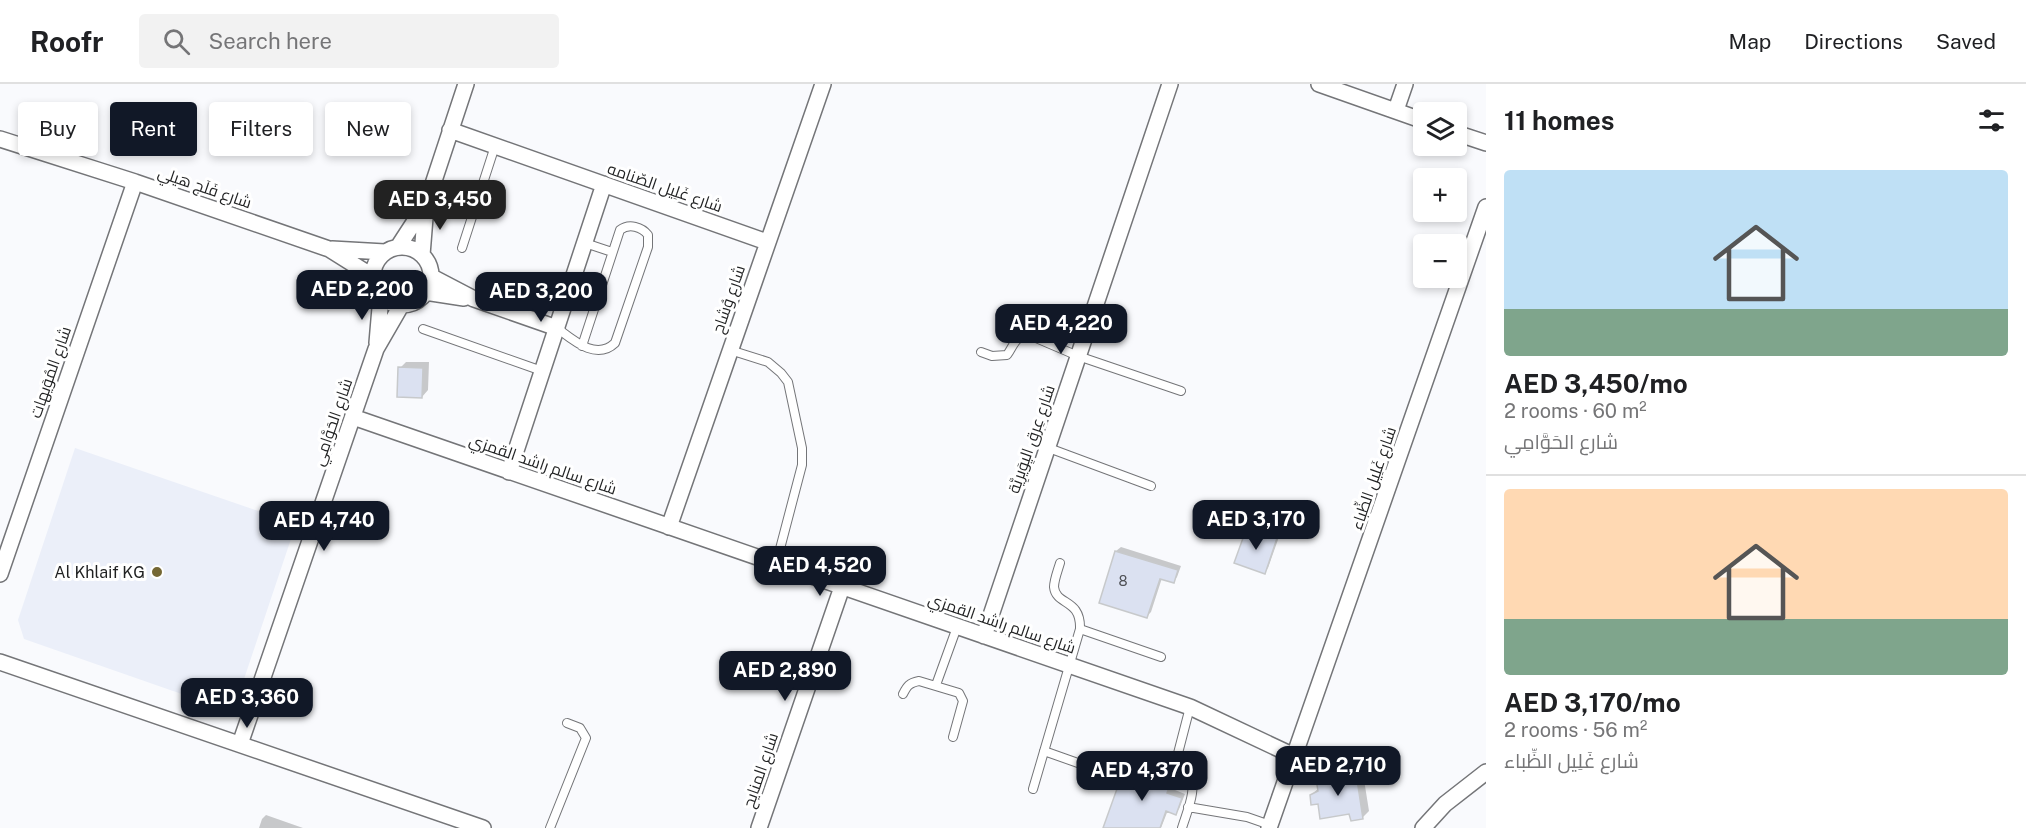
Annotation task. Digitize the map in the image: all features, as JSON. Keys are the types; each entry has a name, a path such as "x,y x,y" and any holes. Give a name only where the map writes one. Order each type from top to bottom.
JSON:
{"street":[{"path":"422,255 426,205 466,84"},
{"name":"شارع وُشاح","path":"669,527 823,84"},
{"name":"شارع عِرق اليِوَيرِيَّة","path":"984,636 1170,84"},
{"path":"1319,84 1413,117"},
{"path":"1396,111 1405,84"},
{"name":"شارع غَلِيل الصّنامه","path":"450,130 767,242"},
{"path":"1467,137 1486,143"},
{"name":"شارع فَلَج هيلي","path":"0,139 135,182 329,249 372,276"},
{"name":"شارع المُوَيهات","path":"0,574 135,182"},
{"path":"509,472 604,184"},
{"path":"391,249 407,247 422,255 429,265 430,276 425,292 415,301 402,304 391,302 381,296 372,276 378,259 391,249 426,205"},
{"name":"شارع غَلِيل الظِّباء","path":"1270,827 1486,207"},
{"name":"شارع فَلَج هيلي","path":"329,249 391,249"},
{"path":"430,276 474,300"},
{"path":"425,292 474,300 557,328"},
{"name":"شارع الحَوَّامِي","path":"376,349 381,296"},
{"name":"شارع الحَوَّامِي","path":"240,744 376,349 402,304"},
{"name":"شارع سالم راشد القمزي","path":"353,417 1190,707 1294,756"},
{"name":"شارع المنايح","path":"759,828 842,587"},
{"path":"0,662 483,828"},
{"path":"1423,828 1445,804 1486,772"}],"lane":[{"path":"462,248 495,146"},
{"path":"557,328 582,345 602,351 609,349 615,343 648,247 648,236 644,230 630,226 624,227 617,237 582,345"},
{"path":"585,243 612,252"},
{"path":"423,329 542,372"},
{"path":"981,352 992,356 1007,355 1016,340 1029,334 1078,356 1181,391"},
{"path":"730,350 768,362 788,382 802,448 802,465 776,564"},
{"path":"1046,447 1151,486"},
{"path":"1033,789 1080,629 1080,617 1076,610 1055,591 1054,585 1060,563"},
{"path":"936,685 957,627"},
{"path":"1080,629 1161,657"},
{"path":"903,694 907,686 919,681 959,693 962,696 962,706 952,737"},
{"path":"1176,761 1190,707"},
{"path":"550,828 586,738 585,732 580,728 567,723"},
{"path":"1044,751 1092,768"},
{"path":"1136,767 1176,761 1187,770 1192,783 1192,796 1182,828"},
{"path":"1188,807 1247,817 1270,827"}],"shaded area":[{"name":"Al Khlaif KG","path":"75,448 296,524 237,700 216,706 24,639 18,620"}],"building":[{"path":"398,367 423,368 422,398 397,397"},
{"path":"1247,527 1277,538 1265,574 1234,563"},
{"path":"1115,551 1178,570 1174,583 1160,579 1147,618 1099,603"},
{"path":"1123,772 1174,775 1167,793 1182,798 1176,815 1166,811 1160,828 1103,828"},
{"path":"1356,773 1363,819 1351,821 1349,814 1320,819 1318,804 1311,805 1310,795 1318,791 1316,779"}],"place":[{"name":"Al Khlaif KG","path":"157,572"}]}
